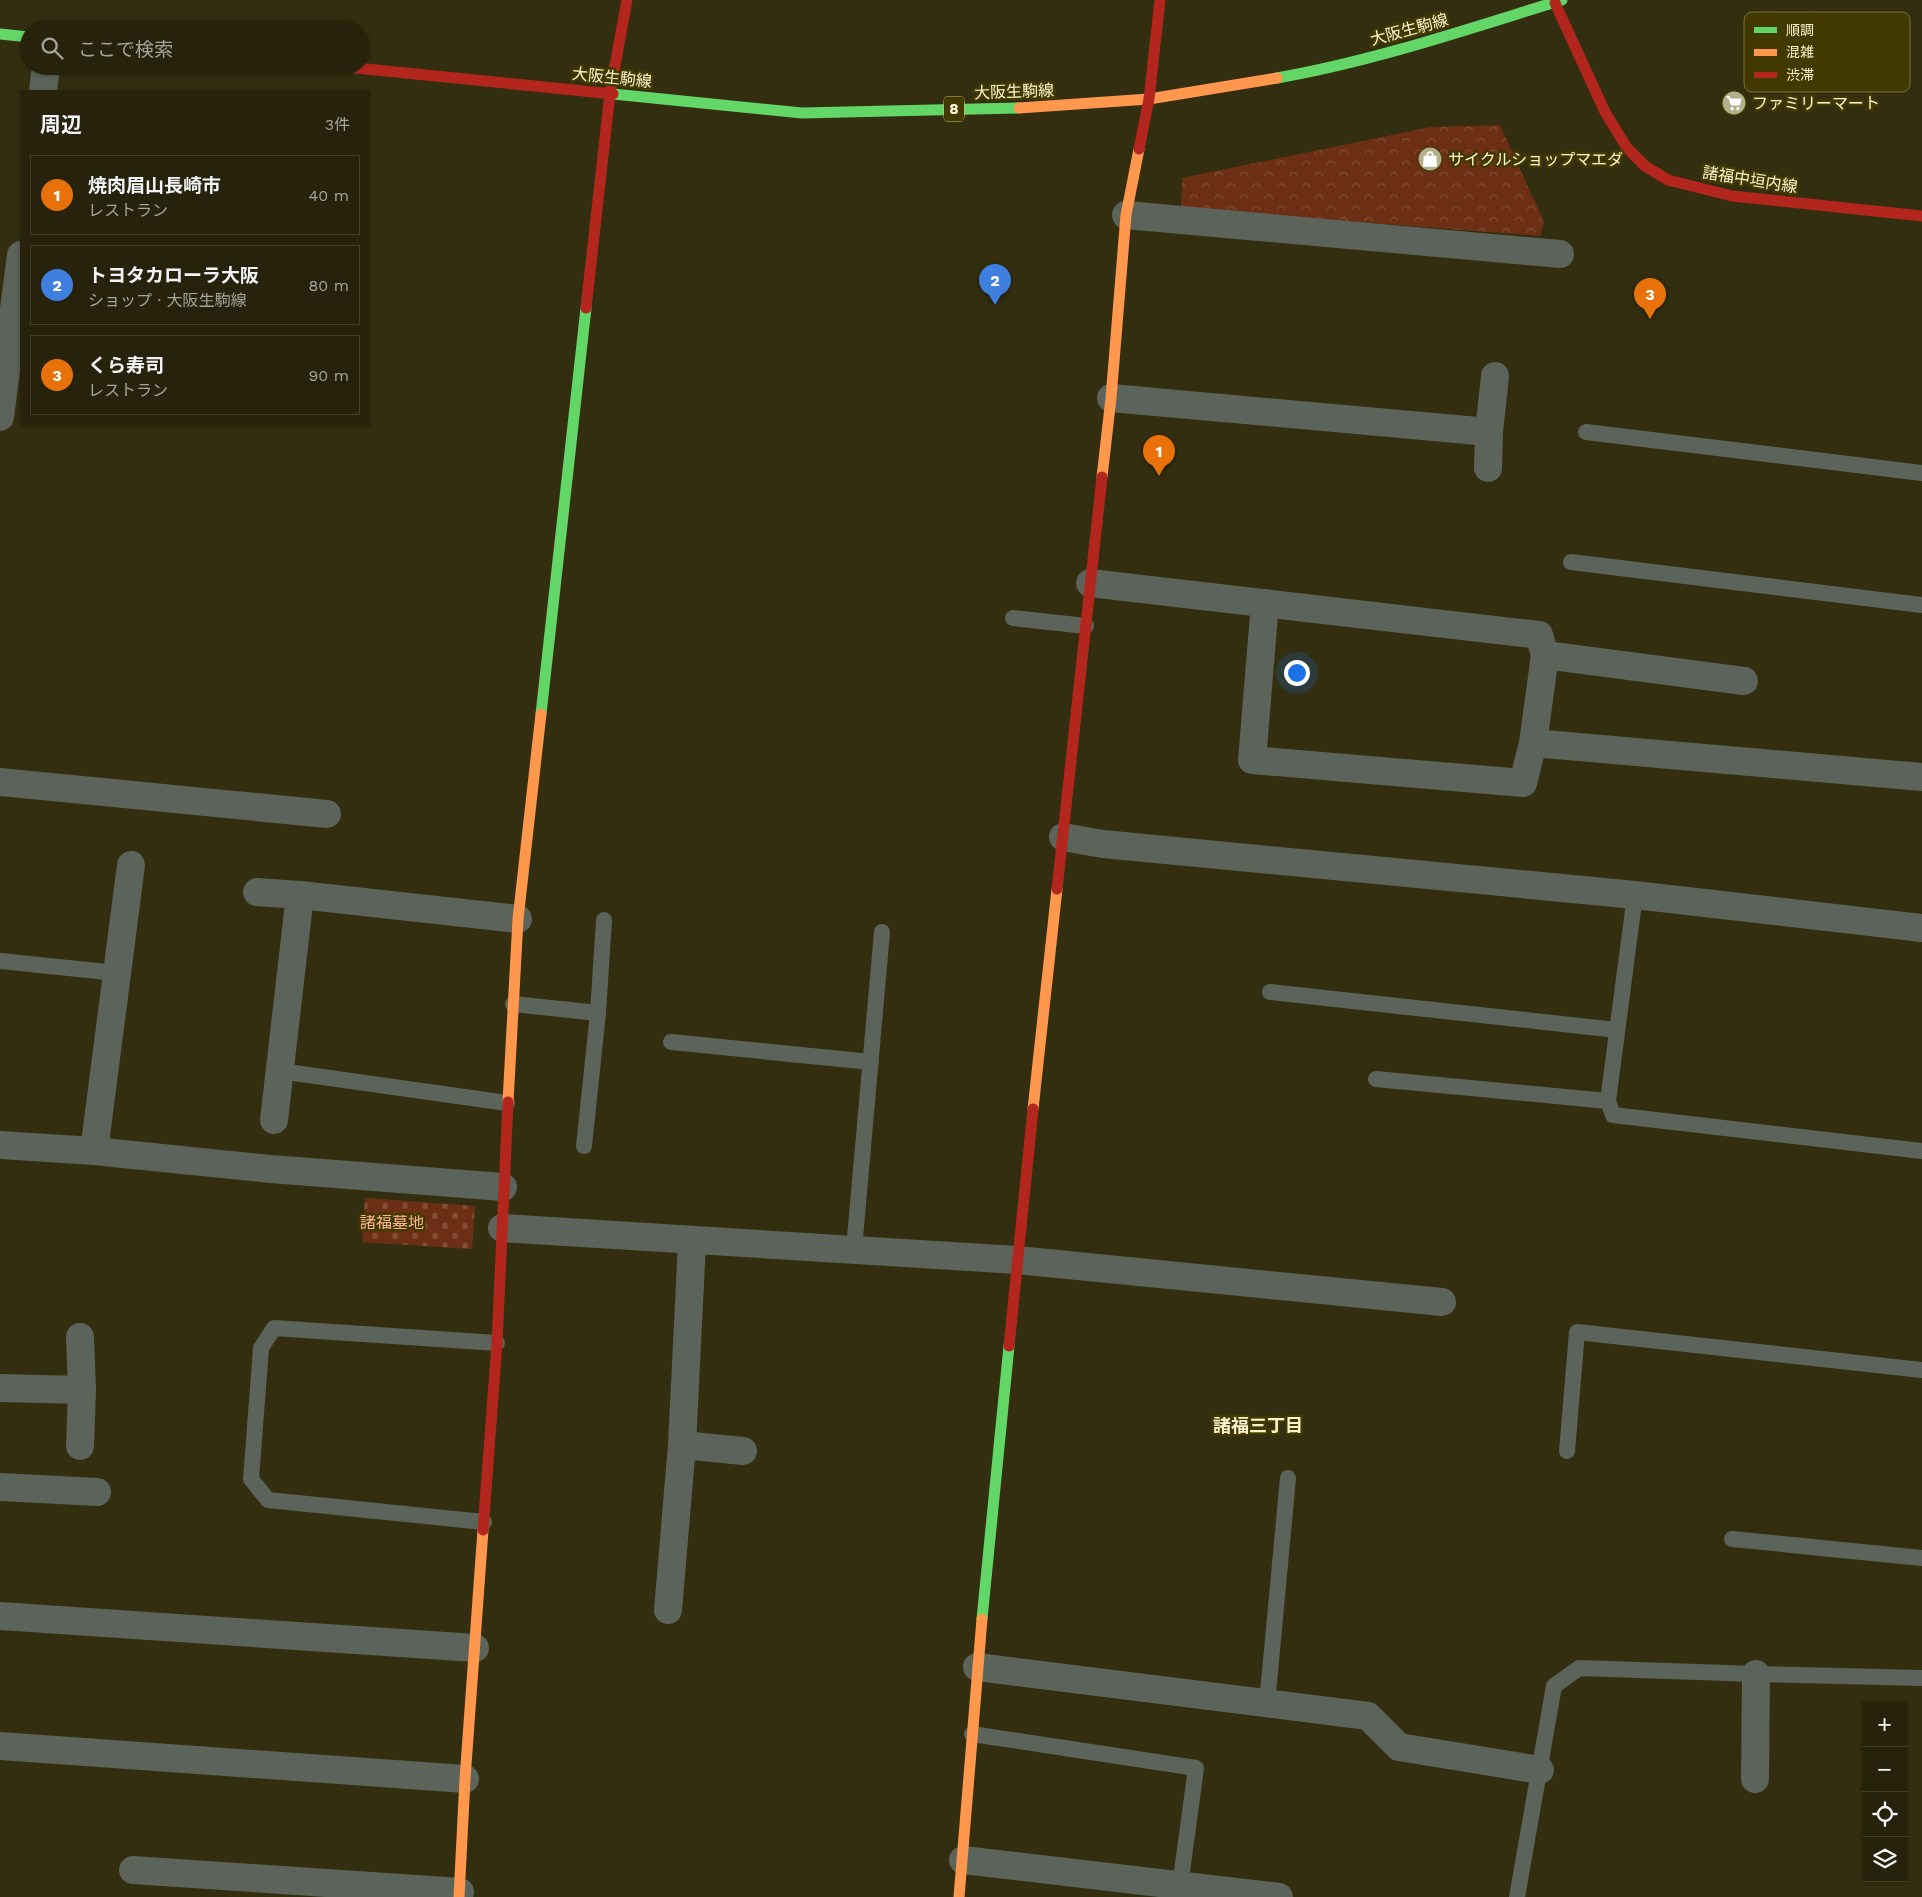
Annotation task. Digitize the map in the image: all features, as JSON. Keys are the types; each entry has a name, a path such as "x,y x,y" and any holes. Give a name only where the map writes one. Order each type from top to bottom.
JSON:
{"street":[{"path":"133,1870 324,1890 460,1895 465,1779 497,1343 507,1103 518,920 610,93 627,0"},
{"path":"958,1897 963,1860 977,1667 1017,1260 1111,398 1126,215 1150,99 1160,0"},
{"name":"大阪生駒線","path":"370,69 802,113 1050,107 1150,99 1299,74 1424,42 1559,2"},
{"name":"諸福中垣内線","path":"1559,2 1606,112 1627,148 1645,166 1668,180 1732,196 1922,216"},
{"path":"0,34 20,36"},
{"path":"42,90 45,75"},
{"path":"1126,215 1560,254"},
{"path":"0,418 20,263"},
{"path":"1488,468 1489,432 1495,376"},
{"path":"1111,398 1489,432"},
{"path":"1090,583 1265,603 1539,635 1545,655 1533,743 1523,782 1252,760 1265,603"},
{"path":"1545,655 1744,681"},
{"path":"1533,743 1922,777"},
{"path":"0,782 327,814"},
{"path":"1063,837 1103,844 1635,895 1922,928"},
{"path":"94,1151 131,865"},
{"path":"257,892 300,895 518,920"},
{"path":"274,1120 300,895"},
{"path":"0,1144 503,1187"},
{"path":"502,1228 692,1242 854,1249 1017,1260 1442,1302"},
{"path":"668,1610 682,1445 692,1242"},
{"path":"80,1337 82,1390 80,1446"},
{"path":"0,1388 82,1390"},
{"path":"682,1445 744,1451"},
{"path":"0,1487 97,1492"},
{"path":"0,1616 475,1648"},
{"path":"977,1667 1368,1716 1399,1747 1540,1770"},
{"path":"1755,1779 1756,1674"},
{"path":"0,1746 465,1779"},
{"path":"963,1860 1279,1897"}],"lane":[{"path":"1586,432 1922,473"},
{"path":"1571,562 1922,605"},
{"path":"1013,618 1086,626"},
{"path":"1635,895 1608,1101 1613,1115 1922,1151"},
{"path":"584,1146 598,1013 604,920"},
{"path":"854,1249 882,932"},
{"path":"0,961 117,973"},
{"path":"1270,992 1617,1030"},
{"path":"513,1004 598,1013"},
{"path":"671,1042 870,1062"},
{"path":"280,1071 507,1103"},
{"path":"1376,1079 1608,1101"},
{"path":"484,1522 268,1500 251,1479 261,1348 274,1328 497,1343"},
{"path":"1567,1452 1577,1332 1922,1370"},
{"path":"1267,1704 1288,1478"},
{"path":"1732,1540 1922,1558"},
{"path":"1516,1897 1554,1686 1579,1668 1922,1678"},
{"path":"972,1734 1196,1768 1180,1886"}],"green space":[{"path":"1500,125 1544,222 1540,236 1181,208 1182,178 1431,127"},
{"name":"諸福墓地","path":"365,1198 475,1206 472,1249 362,1242"}],"traffic: fast":[{"path":"1277,78 1349,63 1456,33 1562,0"},
{"path":"0,34 20,36"},
{"path":"613,94 802,113 1019,108"},
{"path":"541,714 586,308"},
{"path":"982,1619 1009,1346"}],"traffic: slow":[{"path":"1019,108 1149,99 1277,78"},
{"path":"1102,477 1111,398 1126,215 1139,149"},
{"path":"508,1102 518,919 541,714"},
{"path":"1033,1109 1057,889"},
{"path":"459,1897 465,1779 483,1530"},
{"path":"959,1897 982,1619"}],"traffic: jam":[{"path":"586,308 610,93 627,0"},
{"path":"1139,149 1149,99 1160,0"},
{"path":"1555,3 1605,112 1627,148 1645,166 1668,180 1732,196 1922,216"},
{"path":"370,69 613,94"},
{"path":"1057,889 1102,477"},
{"path":"483,1530 497,1343 508,1102"},
{"path":"1009,1346 1033,1109"}],"place":[{"name":"ファミリーマート","path":"1734,103"},
{"name":"サイクルショップマエダ","path":"1430,159"},
{"name":"トヨタカローラ大阪","path":"995,305"},
{"name":"くら寿司","path":"1650,319"},
{"name":"焼肉眉山長崎市","path":"1159,476"}],"district":[{"name":"諸福三丁目","path":"1258,1426"}]}
